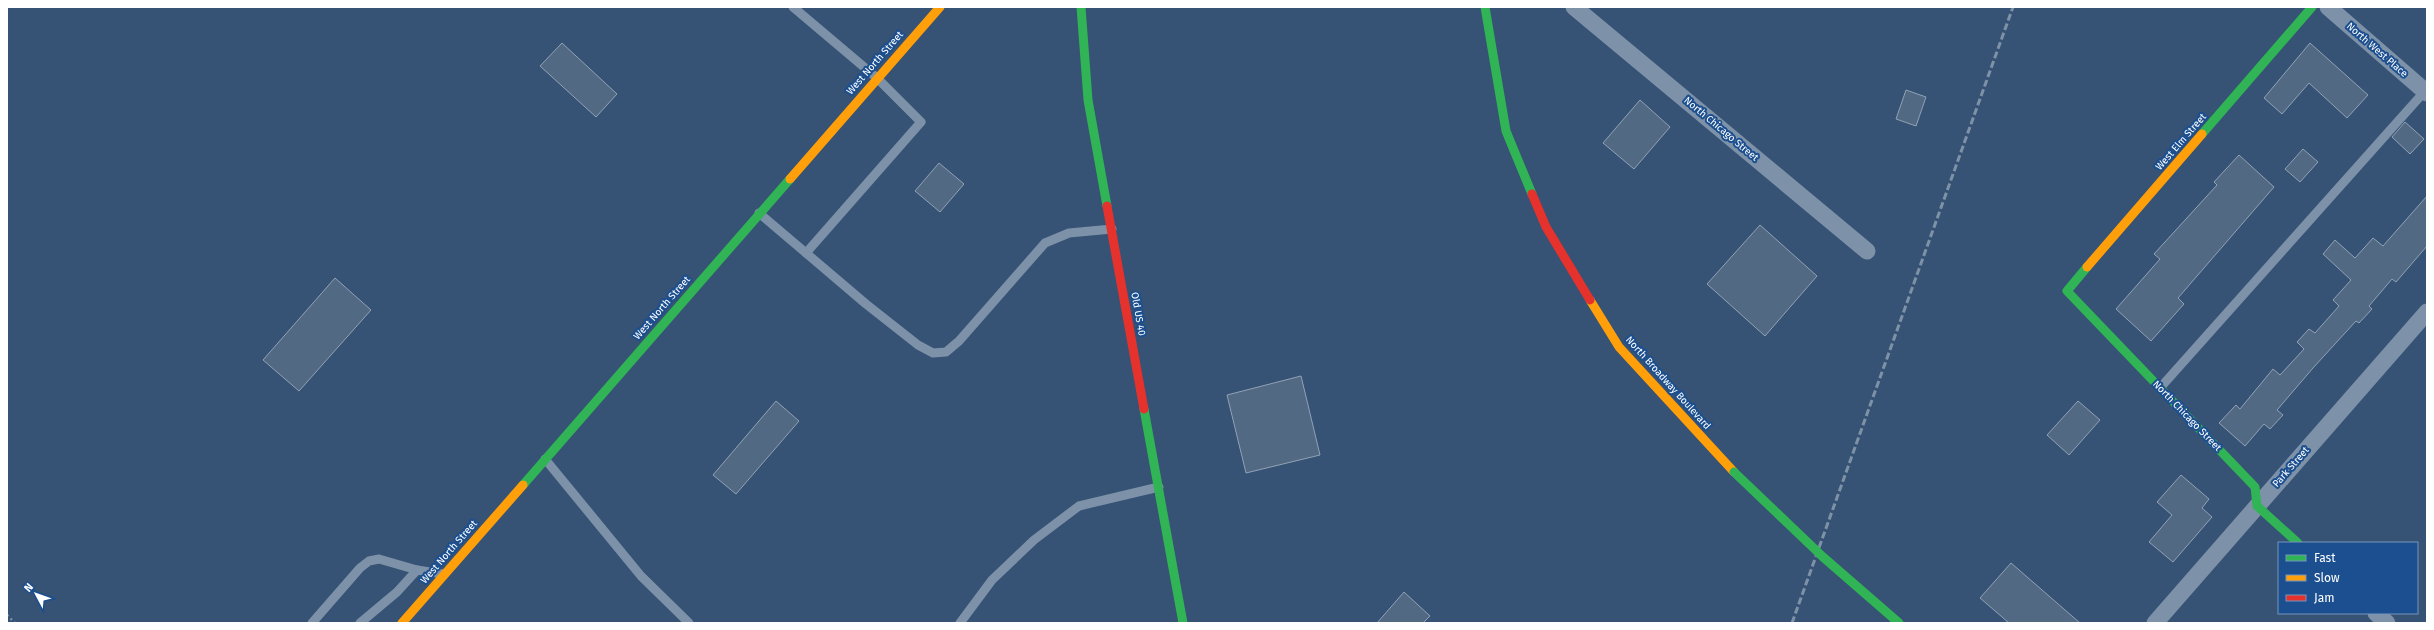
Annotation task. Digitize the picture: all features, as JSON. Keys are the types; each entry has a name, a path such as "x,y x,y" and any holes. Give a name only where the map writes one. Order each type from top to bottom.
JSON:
{"street":[{"name":"West North Street","path":"402,623 940,7"},
{"name":"Old US 40","path":"1082,7 1088,100 1183,623"},
{"name":"North Broadway Boulevard","path":"1485,7 1506,131 1546,227 1618,348 1734,472 1823,557 1899,623"},
{"name":"North Chicago Street","path":"1574,7 1867,251"},
{"name":"West Elm Street","path":"2067,291 2312,7"},
{"name":"North West Place","path":"2328,7 2426,92"},
{"name":"North Chicago Street","path":"2067,291 2255,487 2257,506"},
{"name":"Park Street","path":"2155,623 2427,312"},
{"path":"2257,506 2297,542"},
{"path":"2377,614 2387,623"}],"lane":[{"path":"793,7 877,78 921,122 806,253"},
{"path":"2160,388 2426,92"},
{"path":"759,213 918,345 933,353 946,352 959,341 1045,243 1069,233 1112,229"},
{"path":"545,459 641,576 689,623"},
{"path":"960,623 992,580 1034,540 1079,506 1158,487"},
{"path":"312,623 360,568 369,561 379,559 417,570 444,574"},
{"path":"360,623 397,592 417,570"}],"path":[{"path":"7,615 15,623"}],"building":[{"path":"562,43 617,94 596,117 540,66"},
{"path":"2310,43 2368,95 2347,118 2309,83 2282,114 2264,98"},
{"path":"1906,90 1926,97 1916,126 1896,119"},
{"path":"1640,100 1670,127 1634,169 1603,143"},
{"path":"2405,122 2424,139 2410,154 2392,137"},
{"path":"2303,149 2318,162 2300,182 2285,169"},
{"path":"2239,155 2274,187 2178,298 2184,304 2151,341 2116,309 2160,259 2154,254 2217,185 2214,182"},
{"path":"939,163 964,184 940,212 915,191"},
{"path":"2427,196 2427,246 2396,282 2392,279 2369,306 2372,309 2359,323 2356,321 2277,410 2283,415 2270,429 2264,424 2245,446 2219,423 2236,405 2240,409 2273,369 2280,375 2304,349 2297,342 2309,329 2315,333 2339,306 2333,300 2351,280 2323,254 2335,240 2355,258 2373,238 2383,246"},
{"path":"1760,225 1817,276 1765,336 1707,284"},
{"path":"335,278 371,310 299,391 263,360"},
{"path":"1301,376 1320,455 1246,473 1227,395"},
{"path":"776,401 799,421 736,494 713,475"},
{"path":"2078,401 2100,420 2069,455 2047,435"},
{"path":"2181,475 2209,499 2202,508 2212,517 2173,562 2149,542 2172,515 2157,502"},
{"path":"2011,563 2080,623 2009,623 1980,598"},
{"path":"1404,592 1430,616 1423,623 1377,623"}],"railway":[{"path":"1792,623 2013,7"}],"traffic: fast":[{"path":"1081,7 1088,100 1107,206"},
{"path":"1485,7 1506,131 1532,194"},
{"path":"2202,134 2312,7"},
{"path":"523,485 790,179"},
{"path":"2087,267 2067,291 2255,487 2257,506 2297,542"},
{"path":"1144,409 1183,623"},
{"path":"1734,472 1823,557 1899,623"}],"traffic: slow":[{"path":"790,179 940,7"},
{"path":"2087,267 2202,134"},
{"path":"1590,300 1619,347 1734,472"},
{"path":"402,623 523,485"}],"traffic: jam":[{"path":"1532,194 1546,227 1590,300"},
{"path":"1107,206 1144,409"}]}
